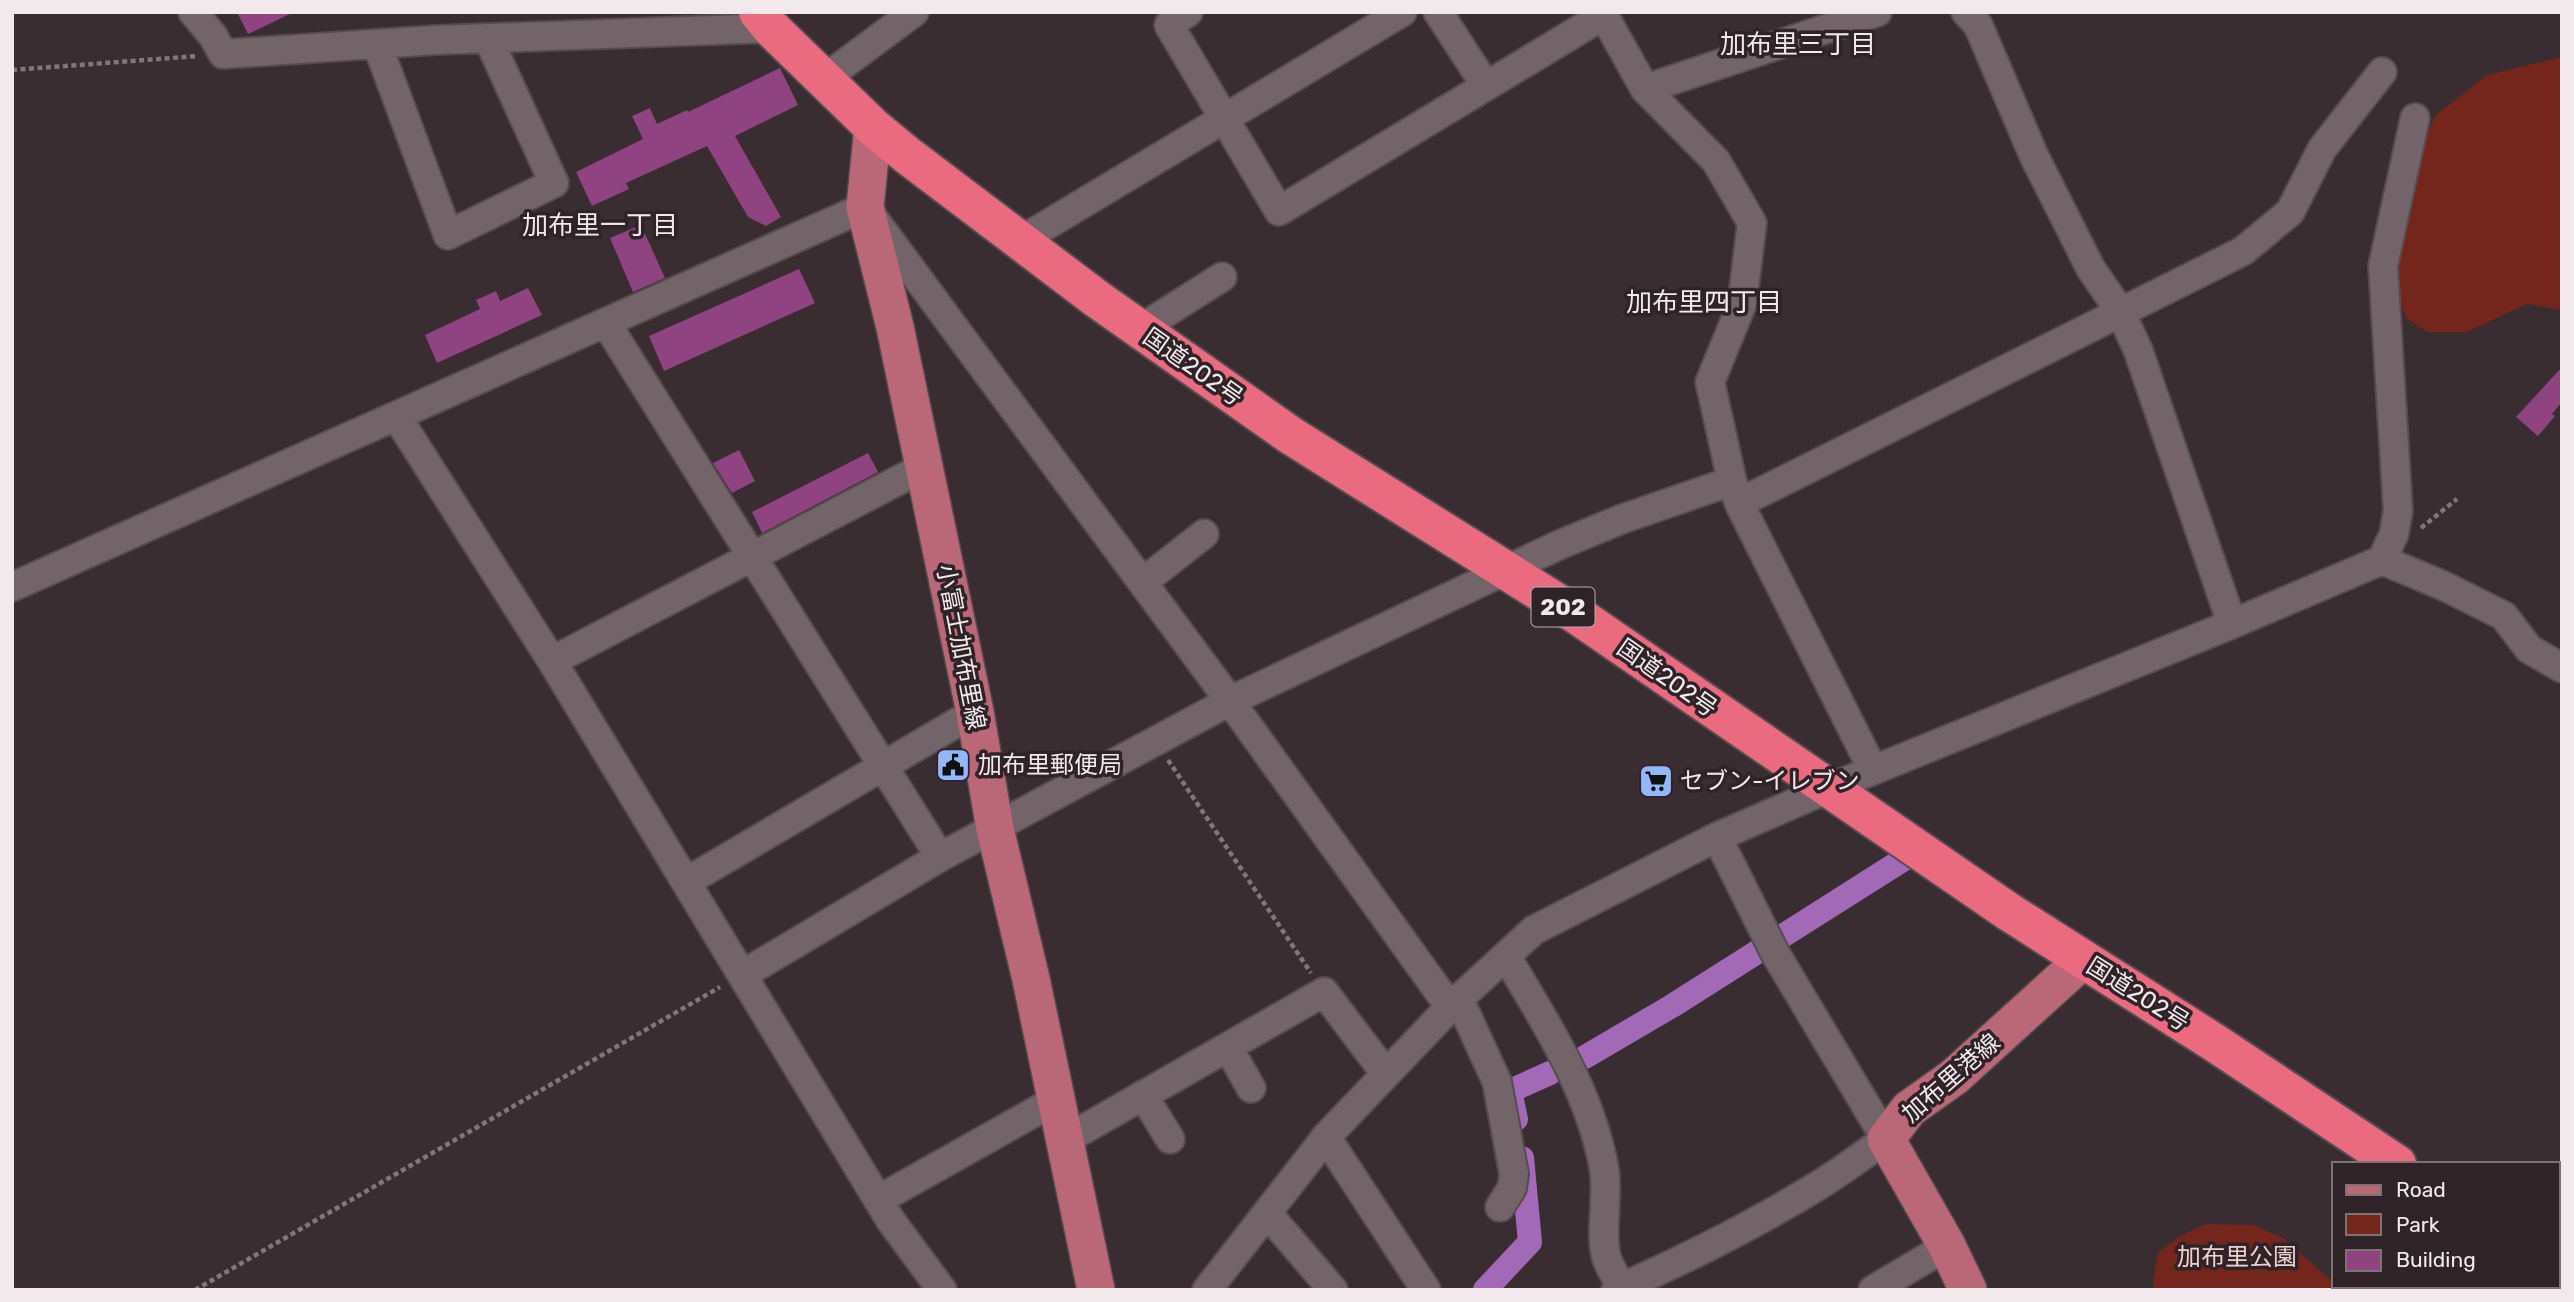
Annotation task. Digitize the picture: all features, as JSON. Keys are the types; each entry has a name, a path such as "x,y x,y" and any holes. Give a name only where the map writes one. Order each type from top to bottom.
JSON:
{"highway":[{"name":"国道202号","path":"765,20 873,127 1020,241 1290,435 1577,615 2009,912 2237,1057 2394,1162"}],"main road":[{"name":"小富士加布里線","path":"873,127 865,207 895,327 975,712 995,829 1065,1140 1087,1286"},
{"name":"加布里港線","path":"1968,1290 1947,1246 1885,1139 1909,1109 1954,1077 2084,960"}],"street":[{"path":"193,12 213,36 223,54 765,20"},
{"path":"824,79 914,12"},
{"path":"1188,12 1169,25 1279,211 1589,24 1600,12 1645,89 1716,160 1752,223 1742,304 1710,382 1735,492 1873,770"},
{"path":"1020,241 1402,12"},
{"path":"1438,12 1486,86"},
{"path":"1645,89 1877,12"},
{"path":"1966,12 1978,25 2034,156 2091,269 2120,312 2138,350 2232,624"},
{"path":"377,44 448,235 554,183 488,38"},
{"path":"742,975 940,857 1230,701 1505,570 1622,520 1735,492 2244,251 2290,212 2322,149 2382,72"},
{"path":"1207,1290 1326,1137 1455,1003 1534,930 1717,838 1827,789 2232,624 2382,559 2394,534 2398,511 2382,266 2415,118"},
{"path":"12,587 262,474 402,425 611,331 865,207 1455,1003 1497,1082 1514,1174 1512,1188 1500,1207"},
{"path":"1140,329 1222,277"},
{"path":"611,331 940,857"},
{"path":"402,425 552,661 891,1221 942,1290"},
{"path":"552,661 924,467"},
{"path":"1143,582 1204,534"},
{"path":"2382,559 2504,616 2529,649 2562,668"},
{"path":"686,882 975,712"},
{"path":"1506,956 1559,1044 1593,1127 1604,1170 1607,1206 1604,1245 1619,1289 1672,1266 1796,1198 1885,1139 1771,946 1717,838"},
{"path":"1065,1140 1324,992 1386,1074"},
{"path":"1228,1047 1251,1088"},
{"path":"1143,1096 1170,1139"},
{"path":"878,1200 1056,1100"},
{"path":"1326,1137 1426,1290"},
{"path":"1267,1213 1333,1290"},
{"path":"1873,1290 1947,1246"}],"path":[{"path":"12,69 223,54"},
{"path":"1155,742 1324,992"},
{"path":"195,1290 742,975"}],"green space":[{"path":"2562,57 2562,310 2527,304 2466,332 2427,332 2406,318 2391,270 2414,195 2422,147 2435,116 2487,75"},
{"name":"加布里公園","path":"2206,1224 2253,1225 2283,1238 2332,1281 2332,1288 2344,1290 2154,1290 2158,1253 2180,1236"}],"building":[{"path":"237,12 294,12 248,34"},
{"path":"780,68 798,105 735,136 781,217 766,226 748,217 707,146 626,183 629,189 592,206 576,172 643,139 632,116 650,108 657,124"},
{"path":"641,225 665,278 633,292 610,238"},
{"path":"799,269 815,303 664,371 649,336"},
{"path":"528,288 542,315 437,363 425,335 480,309 476,300 496,291 500,301"},
{"path":"2562,367 2562,402 2552,414 2555,416 2538,436 2516,417"},
{"path":"739,450 755,481 732,493 713,463"},
{"path":"868,453 878,472 762,533 752,512"}],"waterway":[{"path":"1585,1057 1672,1006 1904,859"},
{"path":"1516,1119 1510,1091 1550,1073"},
{"path":"1485,1290 1530,1242 1522,1158"}],"place":[{"name":"加布里郵便局","path":"953,765"},
{"name":"セブン-イレブン","path":"1656,781"}],"district":[{"name":"加布里三丁目","path":"1798,44"},
{"name":"加布里一丁目","path":"600,225"},
{"name":"加布里四丁目","path":"1704,302"}]}
